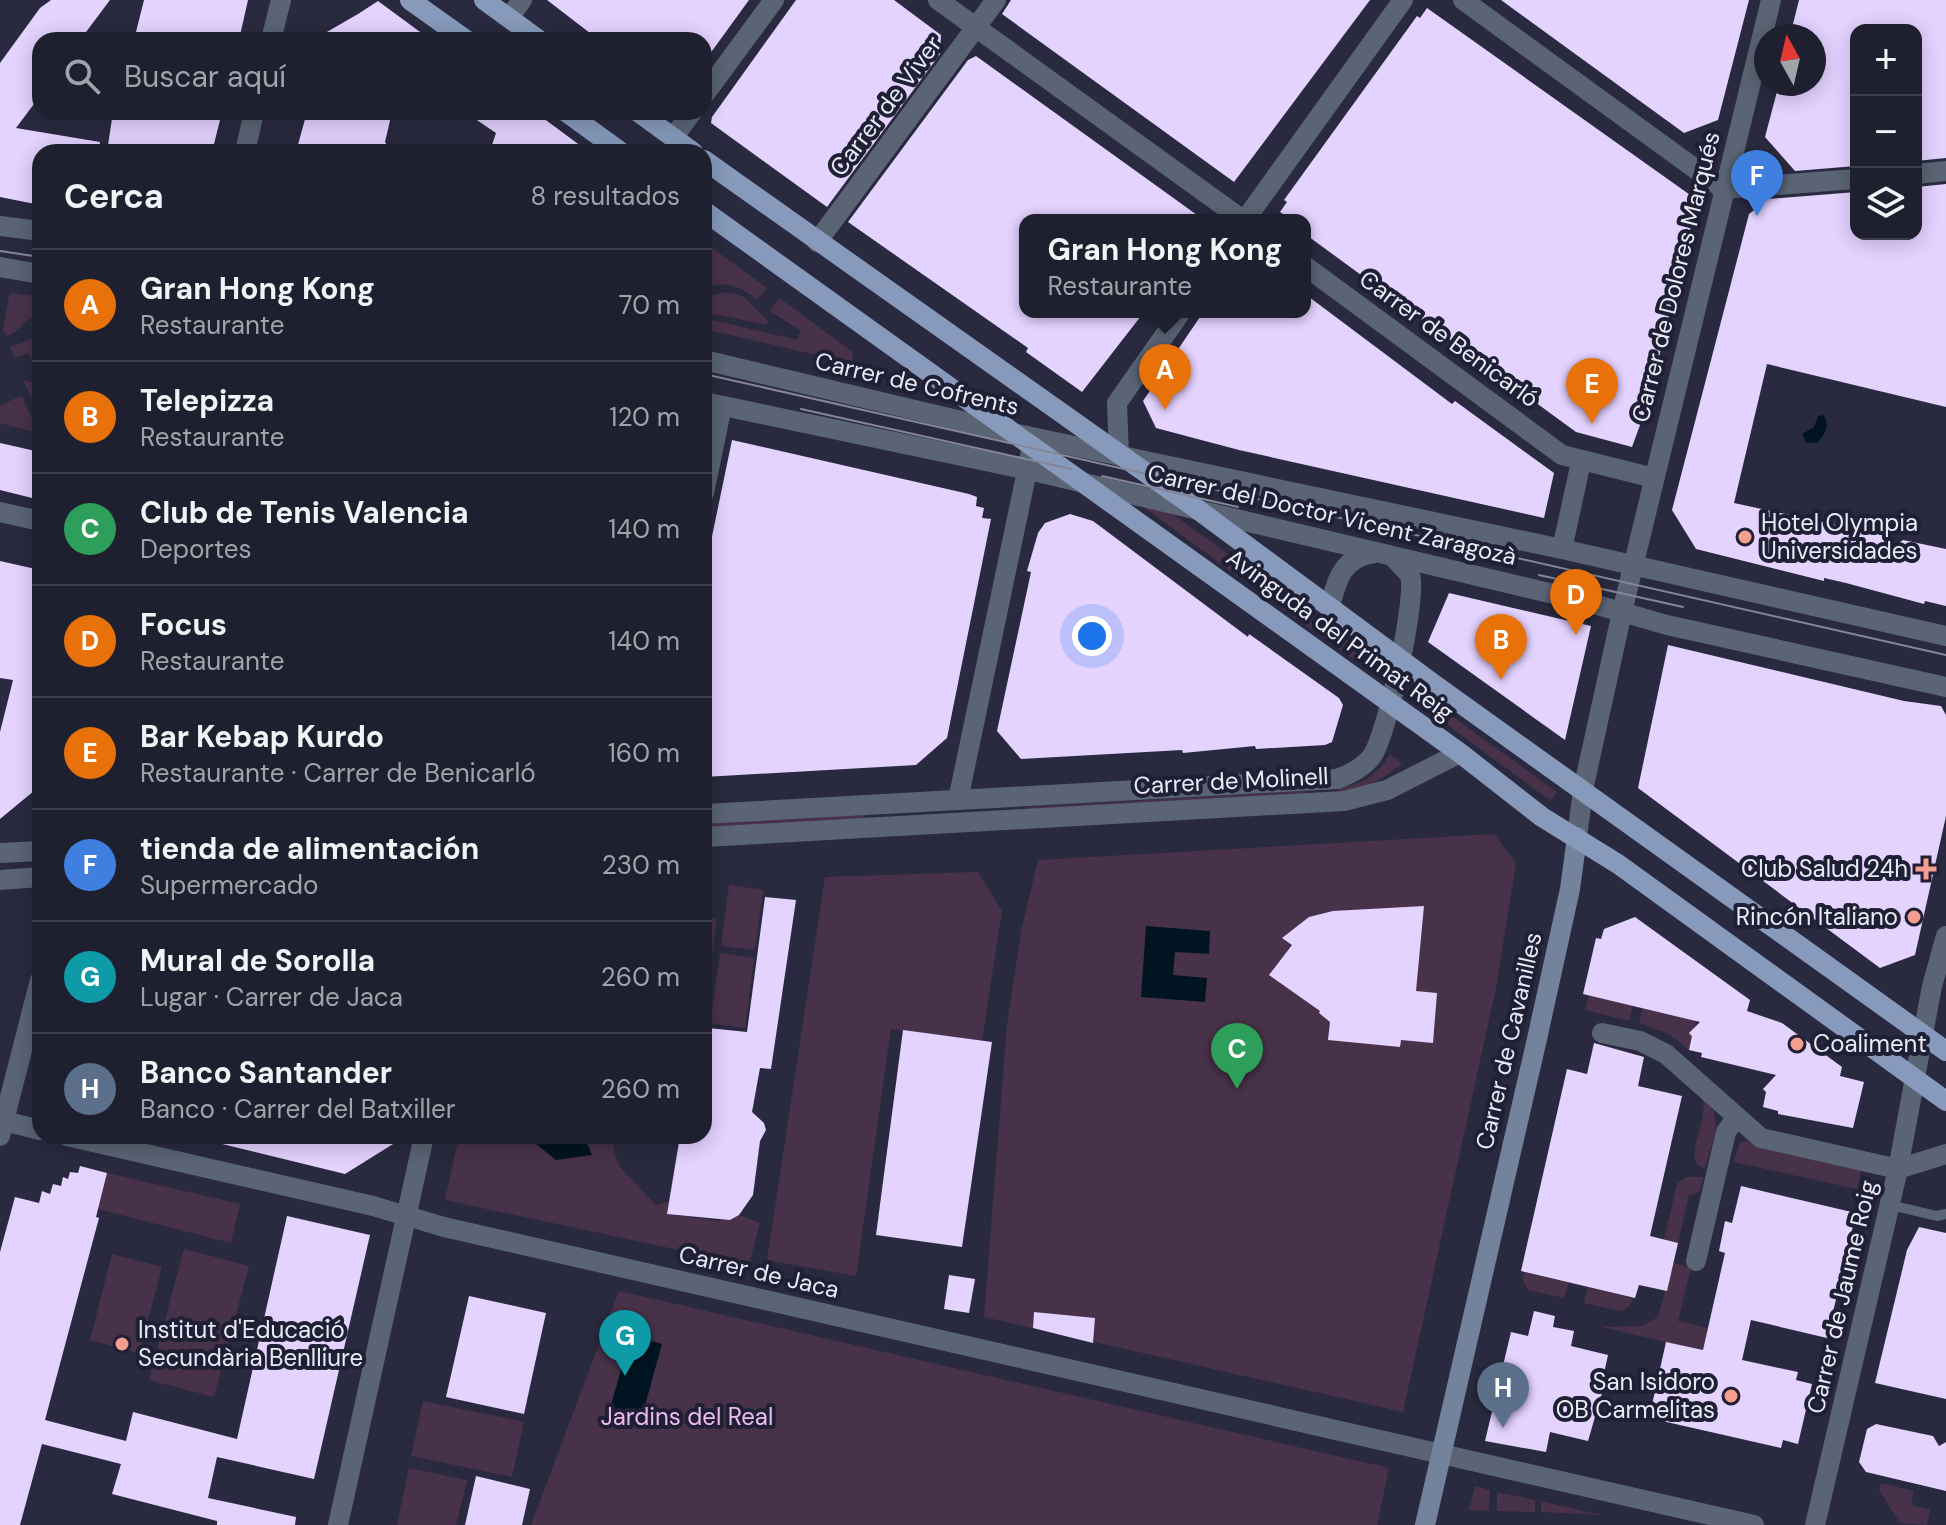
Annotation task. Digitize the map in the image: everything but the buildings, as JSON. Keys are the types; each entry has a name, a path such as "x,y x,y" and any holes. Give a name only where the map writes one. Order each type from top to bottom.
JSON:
{"main road":[{"path":"410,0 455,32"},
{"path":"484,0 528,32"},
{"path":"577,120 610,144"},
{"path":"649,120 682,144"},
{"name":"Avinguda del Primat Reig","path":"712,166 1197,509 1946,1051"},
{"name":"Avinguda del Primat Reig","path":"712,217 926,367 1012,433 1460,753 1542,817 1577,837 1946,1101"},
{"name":"Carrer de Cavanilles","path":"1425,1525 1536,1043 1570,889 1577,837"}],"street":[{"path":"273,32 281,0"},
{"path":"509,18 522,0"},
{"path":"712,84 774,0"},
{"path":"938,0 1236,214"},
{"name":"Carrer de Viver","path":"817,242 996,0"},
{"path":"1248,214 1403,0"},
{"path":"1463,0 1723,189 1850,179"},
{"name":"Carrer de Dolores Marqués","path":"1633,566 1771,0"},
{"path":"247,144 252,120"},
{"path":"673,138 686,120"},
{"path":"1922,173 1946,171"},
{"path":"0,226 32,230"},
{"path":"0,267 32,273"},
{"name":"Carrer de Benicarló","path":"1311,270 1562,455 1654,478"},
{"path":"1119,456 1117,403 1177,318"},
{"name":"Carrer de Cofrents","path":"712,362 1119,456"},
{"path":"713,404 1080,482"},
{"path":"958,800 1032,447"},
{"name":"Carrer del Doctor Vicent Zaragozà","path":"1119,456 1562,549 1946,636"},
{"path":"1562,549 1581,462"},
{"name":"Carrer del Doctor Vicent Zaragozà","path":"1080,482 1946,687"},
{"path":"0,512 32,519"},
{"path":"1330,606 1345,566 1359,556 1386,555"},
{"name":"Carrer de Molinell","path":"712,814 1337,779 1361,768 1371,757 1400,658 1413,584 1404,565 1386,555"},
{"name":"Carrer de Cavanilles","path":"1577,837 1583,790 1633,566"},
{"name":"Carrer de Molinell","path":"712,836 1344,801 1387,790 1460,753"},
{"path":"993,798 994,819"},
{"path":"924,802 925,823"},
{"path":"0,853 32,851"},
{"path":"0,880 32,878"},
{"name":"Carrer de Jaume Roig","path":"1815,1525 1890,1205 1917,1080 1932,986 1946,936"},
{"path":"32,1010 1,1126 32,1129"},
{"path":"1602,1033 1655,1046 1761,1138 1898,1169 1946,1154"},
{"path":"1696,1261 1726,1132 1736,1118"},
{"name":"Carrer de Jaca","path":"101,1144 1754,1525"},
{"path":"338,1525 422,1144"}],"lane":[{"path":"1890,1205 1946,1214"}],"green space":[{"path":"712,248 767,288 757,300 745,291 712,286"},
{"path":"723,292 743,296 769,322 766,325 712,313 712,295"},
{"path":"13,293 32,296 32,317 7,336 3,330 9,296"},
{"path":"779,298 853,352 852,363 712,331 712,320 797,340 801,331 770,311"},
{"path":"32,339 32,360 29,353 15,358 10,347"},
{"path":"23,380 32,382 32,399"},
{"path":"22,395 32,419 32,431 0,423 0,406"},
{"path":"1145,508 1167,510 1246,567 1239,577"},
{"path":"1272,586 1371,657 1367,669 1265,596"},
{"path":"1424,696 1557,792 1551,801 1423,707"},
{"path":"1390,754 1402,764 1370,786 1339,796 1338,788 1368,778"},
{"path":"1306,791 1306,797 1024,810 1027,807"},
{"path":"864,815 864,821 712,830 712,824"},
{"path":"1494,834 1516,863 1496,988 1403,1412 984,1317 1007,1025 1021,932 1038,860"},
{"path":"978,872 1002,911 982,1041 891,1029 856,1276 767,1260 825,877"},
{"path":"729,885 763,890 755,950 721,946"},
{"path":"712,918 717,919 712,954"},
{"path":"720,953 754,958 745,1028 712,1023"},
{"path":"1590,991 1634,1001 1629,1021 1585,1010"},
{"path":"1644,1003 1697,1015 1689,1050 1669,1034 1639,1023"},
{"path":"1702,1098 1710,1105 1716,1121 1705,1169 1696,1163 1695,1155 1704,1106"},
{"path":"1746,1141 1862,1167 1857,1189 1734,1162 1739,1144"},
{"path":"457,1144 613,1144 618,1165 656,1205 669,1201 667,1214 719,1221 739,1215 760,1223 749,1265 445,1200"},
{"path":"107,1173 240,1204 231,1243 98,1209"},
{"path":"1686,1177 1703,1177 1700,1192 1689,1195 1678,1243 1664,1240 1677,1184"},
{"path":"184,1249 249,1266 214,1397 149,1380"},
{"path":"112,1254 162,1267 139,1353 90,1340"},
{"path":"1673,1263 1691,1267 1678,1321 1747,1337 1742,1360 1602,1327 1642,1326 1658,1317"},
{"path":"1524,1272 1569,1283 1564,1298 1528,1290 1523,1280"},
{"path":"1588,1287 1633,1298 1630,1306 1620,1311 1584,1303"},
{"name":"Jardins del Real","path":"619,1291 1389,1468 1377,1525 531,1525"},
{"path":"423,1401 524,1422 512,1477 411,1456"},
{"path":"409,1468 467,1480 456,1525 397,1525"},
{"path":"1881,1483 1914,1491 1911,1505 1930,1510 1927,1525 1900,1523 1879,1490"},
{"path":"1475,1486 1490,1490 1489,1511 1469,1510"},
{"path":"1497,1492 1535,1500 1535,1512 1497,1511"},
{"path":"1541,1501 1601,1515 1541,1512"}],"water":[{"path":"1823,415 1827,426 1822,437 1816,443 1806,442 1802,434 1814,427 1818,416"},
{"path":"1146,926 1210,931 1209,954 1175,952 1173,975 1207,978 1205,1002 1141,997"},
{"path":"536,1144 587,1144 592,1155 556,1160"},
{"path":"631,1335 662,1344 641,1420 609,1412"}],"tram line":[{"path":"0,251 32,256"},
{"path":"712,376 1946,655"},
{"path":"801,409 1071,469"},
{"path":"1102,476 1238,507"},
{"path":"1539,575 1683,607"}],"place":[{"name":"tienda de alimentación","path":"1757,216"},
{"name":"Gran Hong Kong","path":"1165,410"},
{"name":"Bar Kebap Kurdo","path":"1592,424"},
{"name":"Hotel Olympia Universidades","path":"1745,537"},
{"name":"Focus","path":"1576,635"},
{"name":"Telepizza","path":"1501,680"},
{"name":"Club Salud 24h","path":"1926,869"},
{"name":"Rincón Italiano","path":"1914,917"},
{"name":"Coaliment","path":"1797,1044"},
{"name":"Club de Tenis Valencia","path":"1237,1089"},
{"name":"Institut d'Educació Secundària Benlliure","path":"122,1344"},
{"name":"Mural de Sorolla","path":"625,1376"},
{"name":"San Isidoro OB Carmelitas","path":"1731,1396"},
{"name":"Banco Santander","path":"1503,1428"}]}
